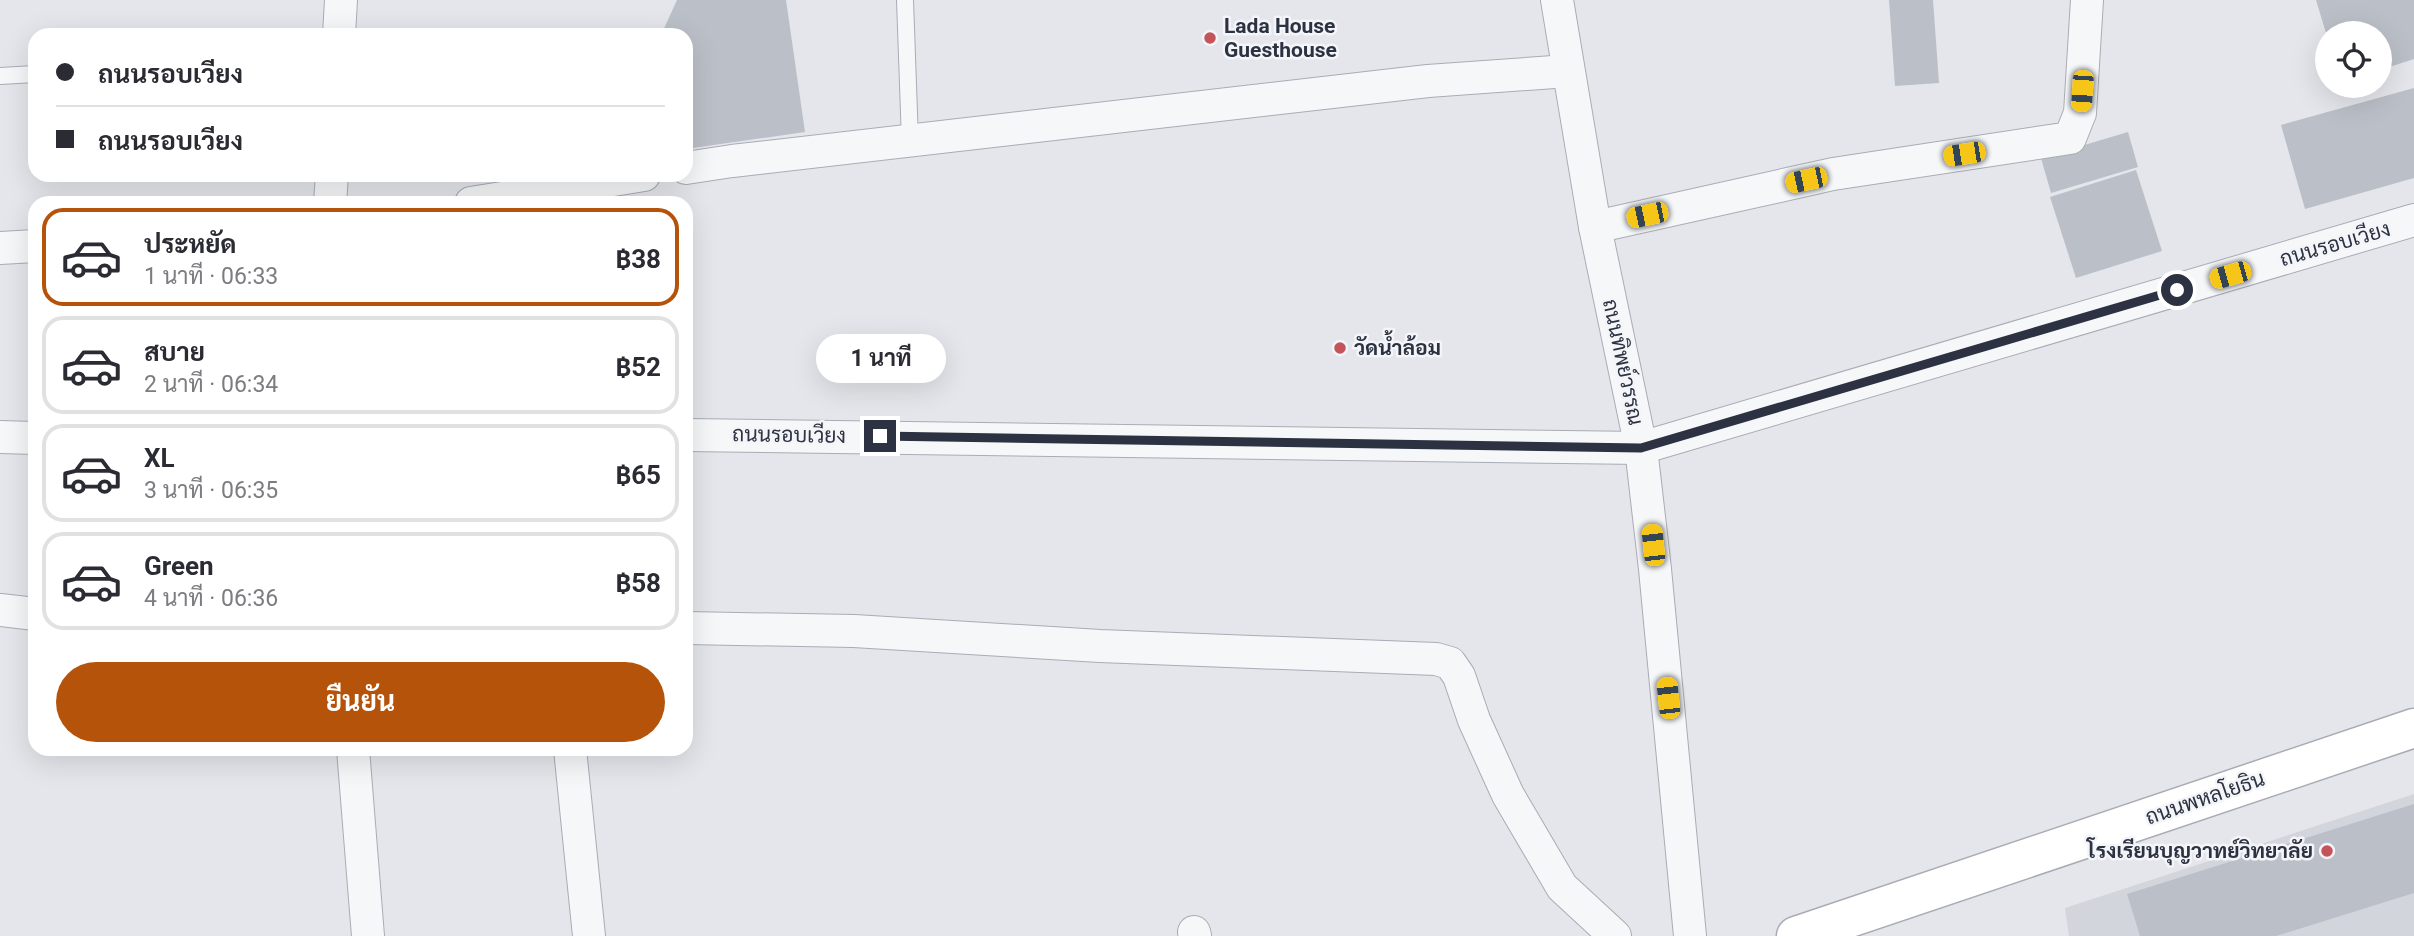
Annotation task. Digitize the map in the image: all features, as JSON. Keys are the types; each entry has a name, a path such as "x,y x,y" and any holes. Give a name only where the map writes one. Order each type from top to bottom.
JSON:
{"main road":[{"name":"ถนนพหลโยธิน","path":"1796,936 2414,728"}],"street":[{"path":"339,28 341,0"},
{"name":"ถนนทิพย์วรรณ","path":"1557,0 1595,226 1641,448 1690,936"},
{"path":"1595,226 1833,174 2070,138 2080,113 2087,0"},
{"path":"693,167 1428,80 1568,71"},
{"path":"514,196 601,182"},
{"name":"ถนนรอบเวียง","path":"693,435 1641,448 2414,220"},
{"path":"0,248 28,246"},
{"path":"0,437 28,438"},
{"path":"0,610 28,613"},
{"path":"693,628 854,631 1100,646 1436,659 1450,663 1459,676 1474,720 1508,796 1562,887 1615,936"},
{"path":"354,756 368,936"},
{"path":"571,756 589,936"}],"lane":[{"path":"905,0 910,141"},
{"path":"0,76 28,74"}],"shaded area":[{"name":"โรงเรียนบุญวาทย์วิทยาลัย","path":"2414,794 2414,936 2069,936 2065,908"}],"building":[{"path":"677,0 786,0 805,132 693,148 693,28 664,28"},
{"path":"1889,0 1933,0 1939,83 1895,86"},
{"path":"2316,0 2414,0 2414,59 2392,66 2392,21 2322,21"},
{"path":"2414,88 2414,178 2305,209 2281,125 2378,98 2392,98 2392,94"},
{"path":"2128,132 2138,167 2051,193 2041,158"},
{"path":"2136,170 2162,251 2076,278 2050,197"},
{"name":"โรงเรียนบุญวาทย์วิทยาลัย","path":"2414,804 2414,893 2276,936 2140,936 2127,894"}],"place":[{"name":"Lada House Guesthouse","path":"1210,38"},
{"name":"วัดน้ำล้อม","path":"1340,348"},
{"name":"โรงเรียนบุญวาทย์วิทยาลัย","path":"2327,851"}],"route":[{"path":"880,436 1641,448 2177,290"}]}
